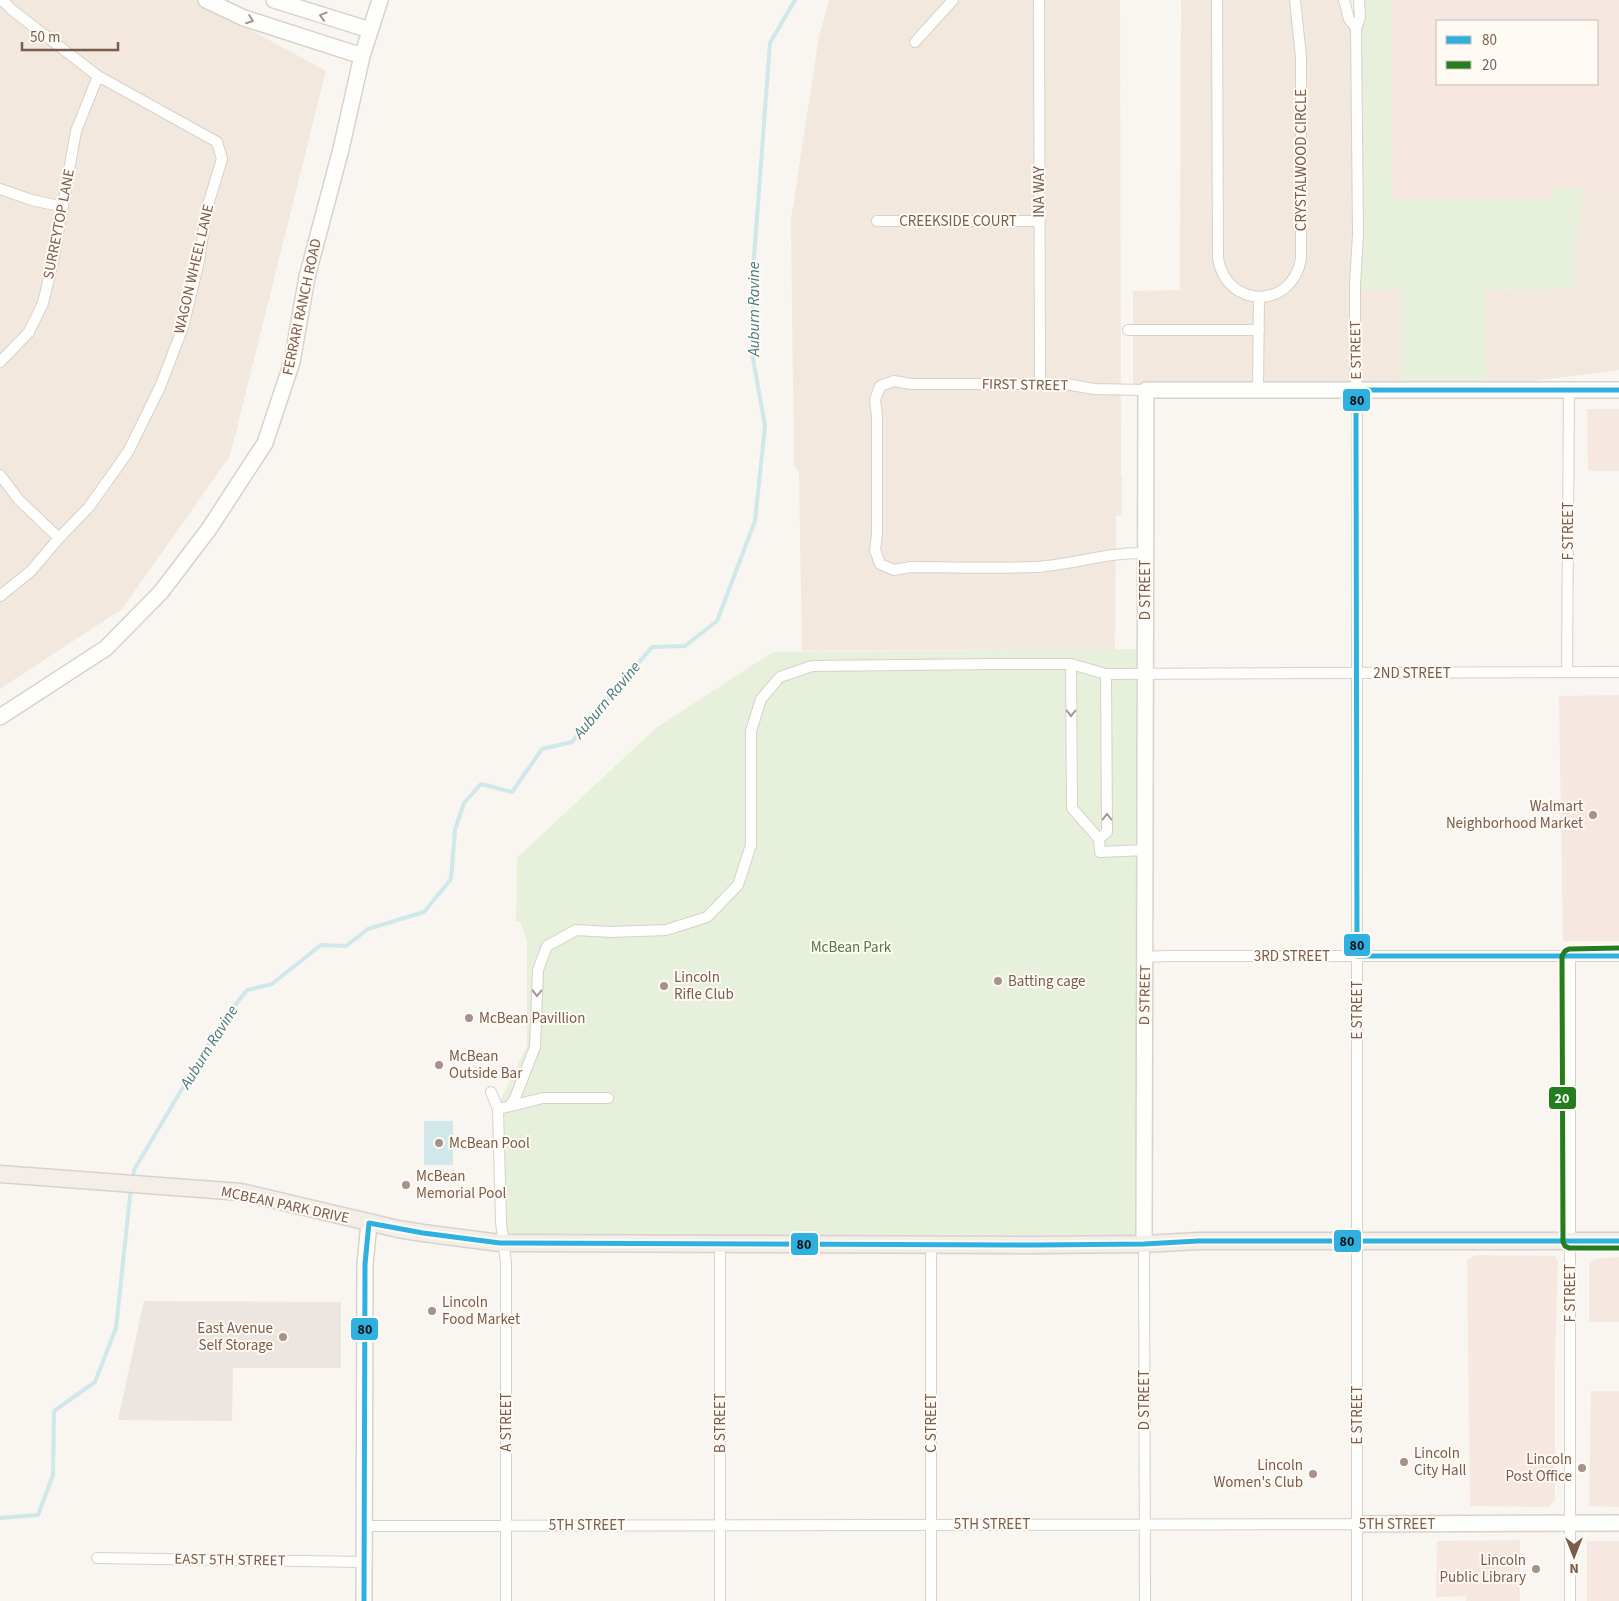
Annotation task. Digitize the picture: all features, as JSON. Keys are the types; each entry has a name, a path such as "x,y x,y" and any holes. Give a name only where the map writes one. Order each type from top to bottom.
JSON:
{"main road":[{"name":"MCBEAN PARK DRIVE","path":"0,1174 241,1192 423,1234 503,1243 931,1245 1144,1244 1198,1241 1619,1241"}],"street":[{"name":"WAGON WHEEL LANE","path":"0,596 31,571 89,507 128,452 160,388 183,327 199,261 207,208 222,159 217,142 98,76 12,10 2,0"},
{"path":"206,0 244,18 362,56"},
{"path":"274,0 370,30"},
{"name":"FERRARI RANCH ROAD","path":"0,717 106,648 161,592 209,529 265,443 292,362 307,277 362,56 380,0"},
{"path":"915,42 952,0"},
{"name":"INA WAY","path":"1039,0 1040,384"},
{"path":"1217,0 1218,258 1221,272 1235,290 1243,294 1259,297 1258,390"},
{"name":"CRYSTALWOOD CIRCLE","path":"1259,297 1275,294 1289,285 1297,273 1301,259 1301,57 1295,0"},
{"name":"E STREET","path":"1344,0 1349,20 1356,28"},
{"name":"E STREET","path":"1357,1601 1357,390 1355,366 1355,285 1358,234 1356,28 1360,18 1359,0"},
{"name":"SURREYTOP LANE","path":"0,362 29,332 43,303 54,261 76,131 98,76"},
{"path":"0,189 32,200 63,207"},
{"name":"CREEKSIDE COURT","path":"877,221 1040,221"},
{"path":"1128,330 1259,330"},
{"name":"FIRST STREET","path":"1145,552 1129,552 1065,564 1034,567 911,567 894,570 880,564 874,550 877,534 877,416 875,400 880,386 894,381 911,384 1066,384 1116,390 1619,390"},
{"name":"D STREET","path":"1145,1601 1144,977 1146,850 1146,390"},
{"name":"F STREET","path":"1567,672 1569,390"},
{"path":"0,475 19,500 59,538"},
{"path":"1071,664 1072,808 1099,839 1100,852 1146,850"},
{"name":"2ND STREET","path":"510,1106 535,1047 538,970 547,946 576,930 611,932 666,930 707,917 738,885 751,845 751,731 761,699 780,676 812,666 1071,664 1106,674 1619,672"},
{"path":"1099,839 1107,832 1106,674"},
{"name":"3RD STREET","path":"1145,958 1167,956 1619,956"},
{"name":"F STREET","path":"1570,956 1570,1601"},
{"path":"490,1092 498,1109 544,1098 608,1098"},
{"name":"A STREET","path":"498,1109 501,1222 506,1263 506,1601"},
{"path":"364,1601 364,1264 369,1223"},
{"name":"B STREET","path":"720,1244 720,1601"},
{"name":"C STREET","path":"931,1245 932,1601"},
{"name":"5TH STREET","path":"364,1526 1619,1523"},
{"name":"EAST 5TH STREET","path":"97,1558 364,1562"}],"shaded area":[{"path":"0,0 196,0 326,71 230,456 122,609 0,689"},
{"path":"829,0 1120,0 1122,515 1116,516 1115,649 802,651 799,472 794,465 791,220 819,36"},
{"path":"1181,0 1341,0 1352,35 1355,238 1352,290 1400,290 1401,387 1133,387 1133,291 1180,290"},
{"path":"1391,0 1619,0 1619,188 1552,188 1552,199 1391,199"},
{"path":"1584,188 1619,188 1619,370 1486,387 1486,290 1575,289 1575,251"},
{"path":"1587,409 1619,409 1619,471 1588,471"},
{"path":"1619,695 1619,941 1563,941 1559,696"},
{"path":"1476,1255 1555,1256 1558,1260 1555,1362 1555,1500 1549,1507 1470,1506 1467,1259"},
{"path":"1619,1257 1619,1322 1589,1322 1589,1264 1594,1259"},
{"path":"144,1301 341,1302 341,1368 233,1368 232,1421 118,1420"},
{"path":"1591,1391 1619,1391 1619,1507 1589,1506"},
{"path":"1520,1540 1520,1601 1466,1601 1466,1596 1436,1597 1437,1541"},
{"path":"1587,1541 1619,1541 1619,1601 1587,1601"}],"green space":[{"path":"1354,0 1391,0 1392,199 1552,199 1552,188 1584,188 1575,251 1575,289 1486,290 1486,387 1401,387 1400,290 1357,290 1359,35"},
{"name":"McBean Park","path":"1142,649 1140,1237 501,1236 498,1105 527,1046 527,941 520,921 516,921 517,858 656,728 773,652"}],"water":[{"name":"McBean Pool","path":"424,1121 453,1121 453,1165 424,1165"}],"waterway":[{"name":"Auburn Ravine","path":"133,1181 134,1170 221,1023 247,990 272,984 321,945 346,946 368,929 424,912 451,879 455,830 464,803 481,784 512,792 542,749 572,742 652,647 685,646 717,621 755,521 765,426 752,353 754,257 770,43 795,0"},
{"name":"Auburn Ravine","path":"0,1518 38,1515 53,1475 54,1411 95,1382 116,1328 131,1187"}],"transit line":[{"name":"80","path":"1619,390 1357,390 1356,418 1357,956 1619,956"},
{"name":"20","path":"1619,948 1569,949 1562,956 1563,1242 1569,1248 1619,1248"},
{"name":"80","path":"364,1601 365,1264 369,1223 423,1233 500,1243 1037,1245 1144,1244 1198,1241 1619,1241"}],"place":[{"name":"Walmart Neighborhood Market","path":"1593,815"},
{"name":"Batting cage","path":"998,981"},
{"name":"Lincoln Rifle Club","path":"664,986"},
{"name":"McBean Pavillion","path":"469,1018"},
{"name":"McBean Outside Bar","path":"439,1065"},
{"name":"McBean Pool","path":"439,1143"},
{"name":"McBean Memorial Pool","path":"406,1185"},
{"name":"Lincoln Food Market","path":"432,1311"},
{"name":"East Avenue Self Storage","path":"283,1337"},
{"name":"Lincoln City Hall","path":"1404,1462"},
{"name":"Lincoln Post Office","path":"1582,1468"},
{"name":"Lincoln Women's Club","path":"1313,1474"},
{"name":"Lincoln Public Library","path":"1536,1569"}]}
